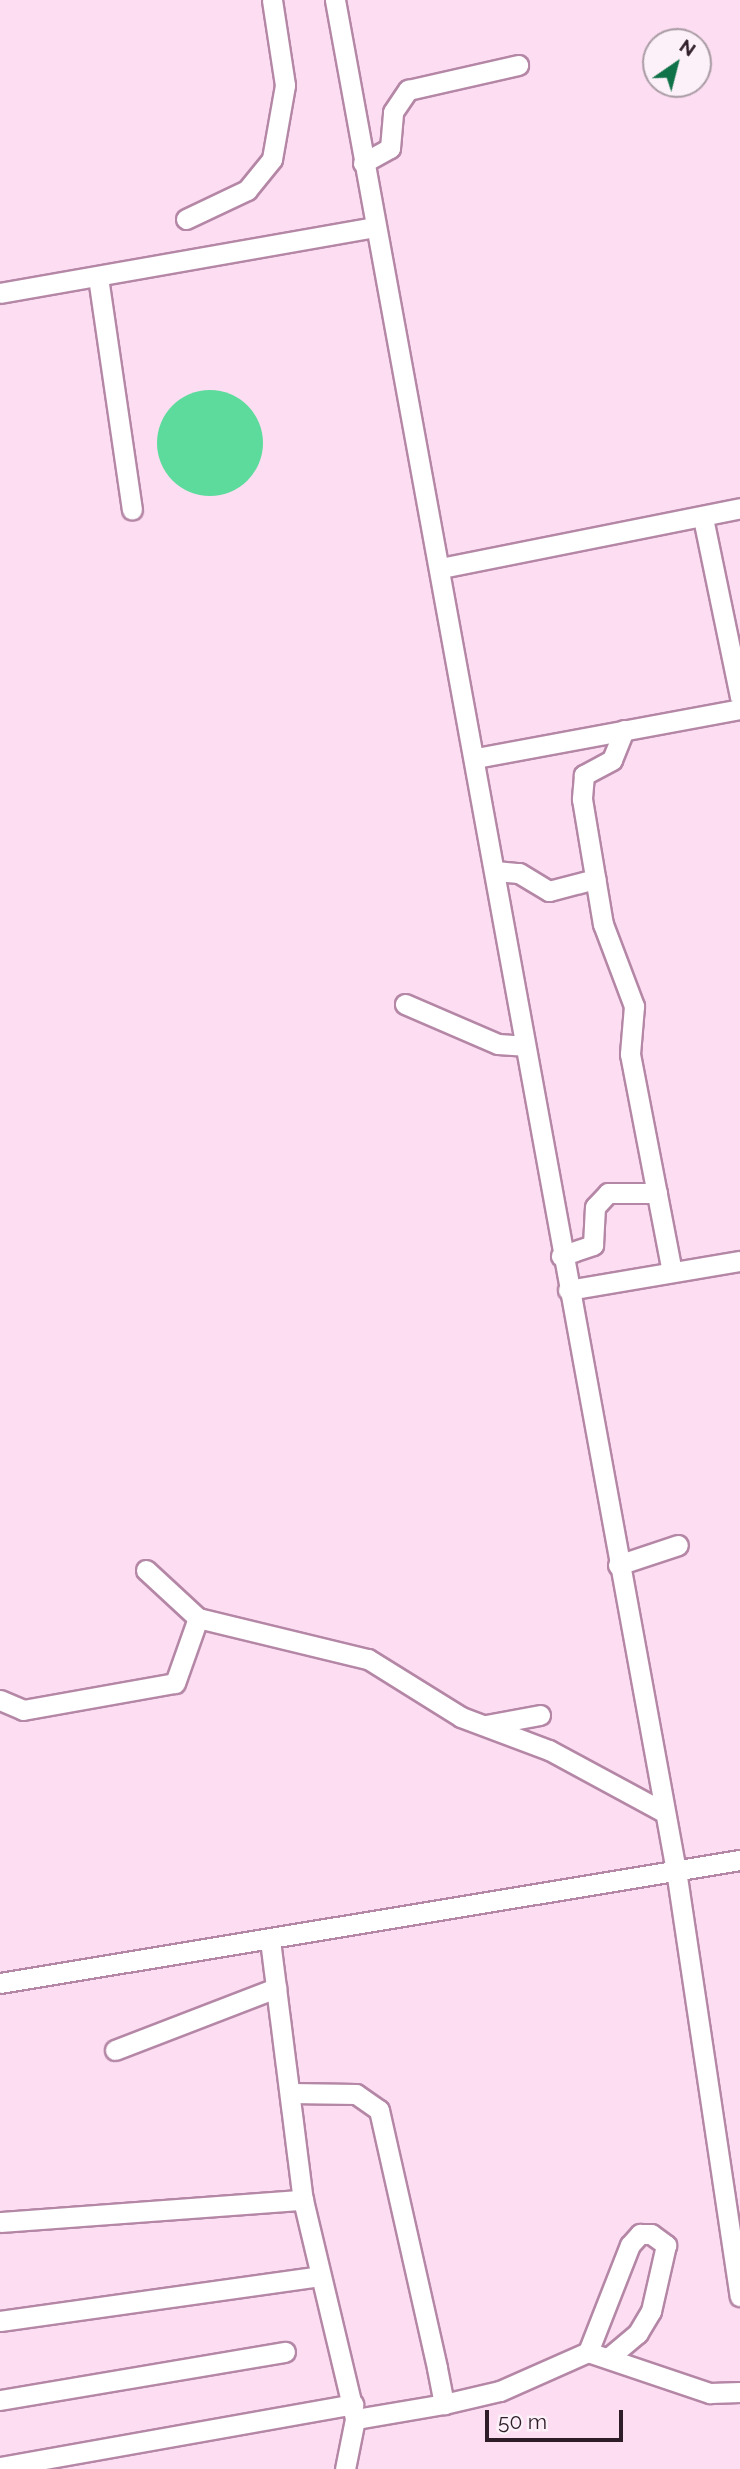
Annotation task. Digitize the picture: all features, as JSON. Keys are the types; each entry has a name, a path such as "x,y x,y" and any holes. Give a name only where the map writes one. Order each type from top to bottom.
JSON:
{"street":[{"path":"186,219 247,190 272,159 285,85 272,0"},
{"path":"335,0 373,227 441,568 561,1256 662,1811 676,1870 740,2296"},
{"path":"363,163 390,148 393,112 408,90 518,65"},
{"path":"0,293 98,278 373,227"},
{"path":"98,278 132,510"},
{"path":"441,568 703,518 740,508"},
{"path":"703,518 740,697"},
{"path":"476,758 740,709"},
{"path":"624,730 612,760 582,778 596,879 615,966 634,1006 630,1055 672,1272"},
{"path":"495,872 519,873 549,891 596,879"},
{"path":"405,1004 498,1044 524,1046"},
{"path":"561,1256 593,1245 595,1207 608,1193 657,1193"},
{"path":"568,1290 740,1261"},
{"path":"618,1565 678,1545"},
{"path":"146,1570 198,1618 368,1659 481,1726 549,1750 662,1811"},
{"path":"0,1700 23,1710 175,1683 198,1618"},
{"path":"481,1726 540,1715"},
{"path":"0,1983 740,1860"},
{"path":"270,1940 303,2200 354,2412 345,2469"},
{"path":"115,2050 276,1988"},
{"path":"289,2093 356,2094 379,2110 444,2404"},
{"path":"0,2222 303,2200"},
{"path":"587,2352 629,2245 640,2234 651,2234 666,2245 651,2311 638,2333 611,2356"},
{"path":"0,2321 320,2276"},
{"path":"0,2400 285,2352"},
{"path":"0,2467 354,2412 444,2404 500,2392 587,2352 611,2356 710,2393 740,2392"}],"shaded area":[{"path":"210,390 230,394 248,405 259,423 263,443 259,463 248,481 230,492 210,496 190,492 172,481 161,463 157,443 161,423 172,405 190,394"}]}
